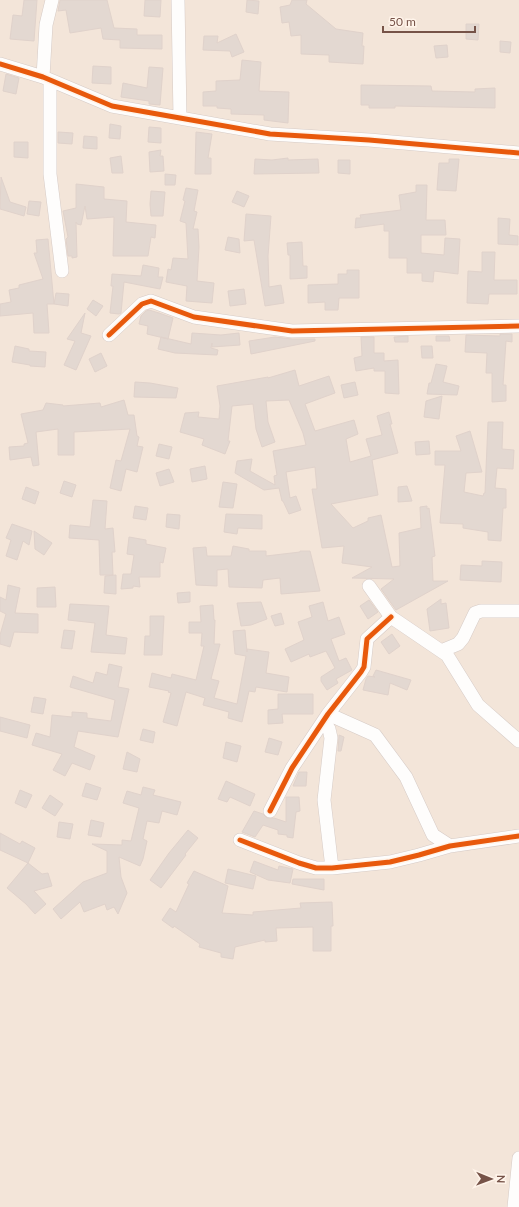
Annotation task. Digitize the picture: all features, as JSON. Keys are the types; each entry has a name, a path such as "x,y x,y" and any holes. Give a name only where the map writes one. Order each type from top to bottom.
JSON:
{"street":[{"path":"52,0 46,26 46,79 51,190 62,271"},
{"path":"178,0 180,118"},
{"path":"0,64 46,79 112,106 270,134 377,141 519,154"},
{"path":"109,335 142,304 151,301 194,317 292,331 519,326"},
{"path":"369,586 391,617 442,651 450,659 478,705 519,741"},
{"path":"442,651 458,644 475,614 481,611 519,611"},
{"path":"270,810 292,768 326,717 364,667 367,639 391,617"},
{"path":"326,717 375,735 406,777 433,835 450,846"},
{"path":"326,717 331,738 324,800 332,868"},
{"path":"240,840 299,863 316,868 332,868 390,862 450,846 519,836"},
{"path":"514,1207 519,1158"}],"shaded area":[{"path":"0,0 519,0 519,1207 0,1207"}],"building":[{"path":"24,0 37,0 34,41 10,39 13,15 22,16"},
{"path":"60,0 107,0 114,28 137,29 137,35 162,35 162,49 120,48 120,40 103,39 101,28 70,33 66,10 58,11"},
{"path":"145,0 161,0 160,17 144,16"},
{"path":"247,0 259,1 258,14 246,12"},
{"path":"292,0 307,0 306,4 336,29 363,33 363,64 329,62 329,55 301,54 301,35 291,36 289,22 282,23 280,7 290,5"},
{"path":"466,24 479,24 478,40 466,39"},
{"path":"236,34 244,52 232,57 230,51 203,50 204,36 218,36 217,43"},
{"path":"500,41 511,42 510,53 500,52"},
{"path":"447,45 448,57 436,58 434,46"},
{"path":"242,60 261,62 259,91 289,92 288,123 264,120 264,115 231,114 231,109 217,108 217,106 203,106 203,92 216,91 216,81 240,80"},
{"path":"93,66 111,67 111,84 92,83"},
{"path":"149,67 163,68 160,105 149,104 149,101 121,97 123,83 147,88"},
{"path":"6,74 19,78 16,94 3,91"},
{"path":"361,85 431,86 432,91 475,92 475,89 495,88 495,108 395,106 395,108 369,108 369,105 361,105"},
{"path":"110,124 121,126 120,139 109,138"},
{"path":"149,127 161,128 161,143 148,142"},
{"path":"58,132 73,133 72,144 58,143"},
{"path":"196,132 212,134 208,158 211,158 211,174 195,174"},
{"path":"84,136 97,137 97,149 83,148"},
{"path":"14,142 28,142 28,158 14,157"},
{"path":"161,150 160,156 163,156 164,171 150,172 149,152"},
{"path":"121,156 123,173 112,173 110,158"},
{"path":"288,158 288,160 318,159 319,173 254,174 255,159 272,160"},
{"path":"449,159 459,159 456,191 437,190 439,163 449,163"},
{"path":"338,160 350,160 350,174 338,173"},
{"path":"165,174 176,175 175,185 165,185"},
{"path":"1,177 10,202 26,207 24,216 0,209"},
{"path":"76,184 104,187 104,199 127,201 126,222 156,225 155,238 151,237 148,256 113,256 114,217 87,219 85,206 81,225 77,224 76,222 77,257 72,258 72,256 68,256 66,239 68,237 63,211 76,208"},
{"path":"416,185 427,185 426,220 445,220 446,235 421,235 421,253 444,255 445,238 460,239 458,274 434,271 433,282 422,281 422,273 407,273 407,258 389,258 389,231 384,231 384,224 355,228 356,218 361,218 360,215 401,210 399,195 416,192"},
{"path":"186,188 198,190 194,211 197,212 193,229 198,229 199,247 197,281 214,283 212,303 186,301 187,286 166,282 168,269 171,270 173,258 188,259 186,223 180,221 185,201 183,200"},
{"path":"151,191 165,192 163,216 151,216"},
{"path":"237,191 249,196 244,207 232,202"},
{"path":"29,201 41,202 39,216 27,214"},
{"path":"246,214 271,216 268,256 269,287 281,285 284,303 265,306 254,240 244,241"},
{"path":"498,218 510,219 509,235 518,236 518,245 498,244"},
{"path":"228,237 239,239 240,253 225,250"},
{"path":"48,239 54,304 47,304 49,333 34,333 33,313 0,316 0,304 11,302 9,290 19,288 19,285 43,279 34,253 37,253 36,240"},
{"path":"302,242 303,266 307,266 307,278 290,279 290,255 288,255 287,243"},
{"path":"482,252 495,252 494,280 517,280 517,294 489,294 488,304 467,303 468,271 482,272"},
{"path":"143,265 159,268 158,277 163,277 160,289 124,282 121,313 110,313 113,286 111,286 112,274 141,276"},
{"path":"347,270 359,270 359,298 339,298 338,310 325,310 325,302 308,303 308,285 338,284 338,274 347,274"},
{"path":"244,289 246,304 230,306 228,291"},
{"path":"56,293 69,294 68,306 54,304"},
{"path":"93,300 103,306 96,316 87,309"},
{"path":"149,310 173,318 168,339 147,334 148,326 139,324 141,316"},
{"path":"85,313 81,333 91,336 76,370 64,365 75,341 67,339"},
{"path":"192,333 221,335 239,333 240,345 212,347 212,343 211,348 218,350 217,355 175,353 158,349 161,337 191,344"},
{"path":"500,334 512,334 512,342 506,341 503,385 506,385 506,401 492,402 492,373 486,373 487,353 465,352 466,335 500,336"},
{"path":"408,336 408,342 395,342 394,337"},
{"path":"436,336 449,336 450,341 436,341"},
{"path":"275,337 315,339 315,341 251,354 249,341"},
{"path":"361,337 374,337 374,353 384,353 384,361 398,360 399,394 385,393 385,371 374,371 374,368 356,371 354,358 362,356"},
{"path":"15,346 29,349 29,351 46,352 45,367 30,366 12,362"},
{"path":"421,346 432,346 433,358 422,358"},
{"path":"101,353 107,366 95,372 89,359"},
{"path":"436,364 447,366 443,382 459,386 457,395 427,394 429,383 431,383"},
{"path":"295,370 299,386 329,376 335,393 305,404 315,431 354,420 358,434 346,439 350,462 371,456 366,439 382,435 377,416 389,412 392,424 390,424 398,453 372,460 378,495 331,504 353,528 368,521 368,518 381,515 392,567 400,566 399,533 421,528 420,507 427,506 427,509 429,508 435,556 432,557 433,581 448,581 396,610 381,589 394,579 352,578 372,567 342,563 344,546 322,548 312,489 317,489 315,467 286,472 290,498 296,496 301,510 289,514 282,501 279,488 264,490 235,473 237,461 252,459 250,471 275,485 274,476 277,475 273,451 306,445 303,433 289,400 266,401 268,422 275,442 262,447 256,429 253,404 232,406 228,441 230,441 225,454 202,445 204,439 180,432 185,413 199,412 198,417 219,419 220,406 217,386 268,378"},
{"path":"135,382 178,388 176,398 134,397"},
{"path":"355,382 358,395 344,398 341,385"},
{"path":"442,396 439,419 424,417 426,401"},
{"path":"124,400 128,415 134,415 137,436 139,437 137,446 143,447 137,472 126,469 121,491 110,488 116,460 121,461 130,429 74,432 74,455 58,455 58,429 36,432 39,465 33,466 31,457 10,460 9,447 24,446 24,444 28,443 21,414 43,410 46,403 63,406 100,403 101,407"},
{"path":"488,422 503,422 502,449 514,450 513,469 497,468 495,488 506,489 506,508 503,508 501,541 488,540 488,532 463,528 463,524 440,523 445,465 435,465 435,451 461,451 456,436 470,431 482,472 466,473 464,492 483,496 485,493"},
{"path":"429,441 430,454 416,455 415,442"},
{"path":"159,444 172,447 169,459 156,456"},
{"path":"205,466 207,479 192,482 190,469"},
{"path":"169,469 174,482 160,486 156,473"},
{"path":"64,481 76,485 72,497 60,493"},
{"path":"223,482 237,484 233,508 219,507"},
{"path":"407,486 412,501 398,502 398,487"},
{"path":"26,487 39,492 35,504 22,499"},
{"path":"93,500 107,501 105,529 113,528 115,552 112,552 113,575 100,575 99,540 69,538 70,525 90,527"},
{"path":"135,506 148,508 146,520 133,518"},
{"path":"167,514 180,515 179,529 166,527"},
{"path":"226,514 262,515 262,529 238,528 237,534 224,532"},
{"path":"12,524 32,531 29,545 23,541 17,560 6,556 11,540 6,538"},
{"path":"34,531 52,543 44,555 35,549"},
{"path":"129,537 146,540 146,544 166,548 163,563 160,562 160,577 139,577 140,587 133,586 133,588 121,589 123,574 131,574 134,555 127,554"},
{"path":"233,546 249,549 249,551 266,551 266,556 310,551 320,591 281,594 280,578 263,580 262,588 229,587 228,569 217,570 217,586 196,585 193,548 206,547 207,556 231,556"},
{"path":"482,561 502,562 501,582 460,580 461,565 482,566"},
{"path":"116,575 116,594 104,593 105,576"},
{"path":"8,585 20,588 15,613 38,614 38,633 14,632 10,647 0,644 0,635 6,614 0,611 0,597 6,600"},
{"path":"55,587 56,607 37,607 37,588"},
{"path":"190,592 190,602 178,603 177,593"},
{"path":"441,599 441,604 446,603 449,628 430,631 427,609"},
{"path":"369,600 378,612 368,619 360,606"},
{"path":"261,602 267,619 251,625 241,626 237,603"},
{"path":"323,602 328,621 339,617 345,634 331,639 339,661 346,658 352,670 336,679 338,683 327,690 321,681 321,677 335,668 326,651 310,657 309,654 291,662 285,649 304,640 298,622 312,617 309,606"},
{"path":"70,604 109,606 106,635 127,638 125,654 91,652 95,623 68,620"},
{"path":"213,605 215,620 214,644 220,644 211,679 219,681 214,698 237,704 246,656 235,654 233,631 245,630 247,652 247,649 269,652 266,673 289,677 287,692 256,687 255,692 249,691 242,722 228,718 229,712 203,705 205,698 186,692 177,726 163,722 171,693 168,692 169,691 149,687 152,673 171,678 172,674 196,680 204,646 201,646 202,633 189,633 189,622 201,622 200,606"},
{"path":"281,613 284,624 275,626 271,616"},
{"path":"150,616 164,616 162,655 144,655 145,636 150,636"},
{"path":"64,630 75,631 72,649 61,648"},
{"path":"392,634 400,646 389,654 381,642"},
{"path":"109,664 122,667 118,687 129,689 118,737 78,731 74,747 95,756 90,770 72,763 65,776 53,770 62,754 32,745 36,733 50,737 52,715 72,717 72,712 87,713 87,718 111,721 115,700 70,687 73,676 93,683 96,672 107,675"},
{"path":"376,670 411,680 407,690 390,683 388,695 363,690 366,679 368,676 375,677 373,676"},
{"path":"278,694 313,694 313,714 282,714 283,723 268,724 268,710 278,709"},
{"path":"34,697 46,699 43,714 31,712"},
{"path":"0,717 30,725 27,738 0,731"},
{"path":"143,729 155,732 153,743 140,740"},
{"path":"339,735 344,737 341,751 338,751"},
{"path":"269,738 282,742 278,755 265,752"},
{"path":"226,742 241,746 237,762 223,758"},
{"path":"127,752 140,759 137,772 123,769"},
{"path":"299,772 307,772 306,786 293,786"},
{"path":"226,781 255,794 250,806 230,797 227,802 218,799"},
{"path":"86,783 101,788 97,800 82,796"},
{"path":"143,787 155,790 153,795 181,802 177,815 162,811 159,823 147,821 143,839 147,841 140,866 119,857 121,877 127,893 118,914 114,907 107,910 105,904 84,912 80,902 61,919 53,909 83,882 107,873 107,851 92,844 122,845 122,840 131,841 139,808 123,803 127,791 141,795"},
{"path":"20,790 32,795 26,808 15,803"},
{"path":"50,795 63,804 55,816 42,808"},
{"path":"286,797 299,797 300,811 296,812 293,838 287,837 287,835 278,834 278,830 263,825 255,837 242,832 254,811 263,814 267,818 274,818 286,822"},
{"path":"91,820 104,823 101,837 88,835"},
{"path":"59,822 73,824 70,839 57,837"},
{"path":"188,830 198,838 161,888 150,880 169,853"},
{"path":"0,833 20,844 22,841 35,848 28,863 0,850"},
{"path":"254,861 278,870 279,866 293,869 290,883 268,880 250,872"},
{"path":"28,863 42,874 48,873 52,886 34,891 46,904 35,914 26,904 7,888"},
{"path":"228,869 256,876 253,889 225,883"},
{"path":"194,871 228,886 222,913 253,915 253,912 301,908 300,903 332,902 333,926 331,926 331,951 313,951 313,927 276,928 277,941 265,942 265,940 235,947 233,959 221,957 221,953 199,947 200,944 174,926 173,928 162,920 170,908 176,912 189,884 187,883"},
{"path":"293,879 324,879 324,890 292,884"}],"cycle path":[{"path":"0,64 43,77 112,106 270,134 369,140 519,153"},
{"path":"109,335 142,304 151,301 194,317 292,331 519,326"},
{"path":"270,811 292,768 328,714 364,667 367,639 391,617"},
{"path":"240,840 299,863 316,868 332,868 390,862 450,846 519,836"}]}
